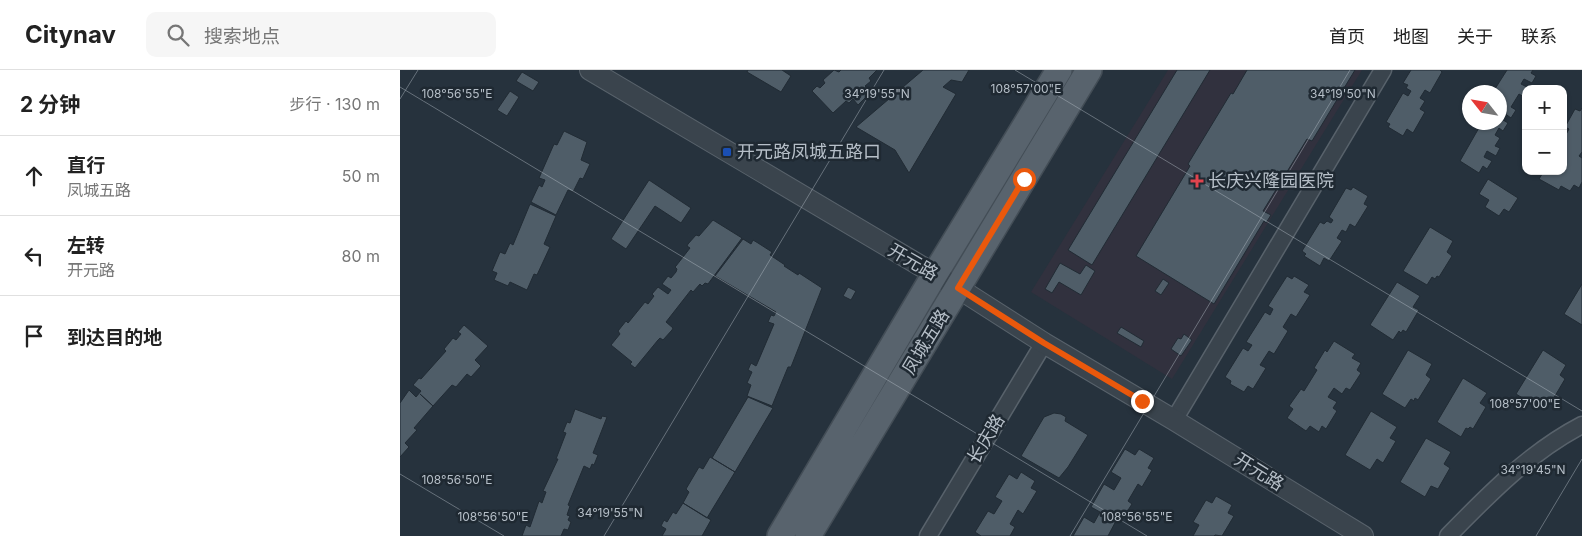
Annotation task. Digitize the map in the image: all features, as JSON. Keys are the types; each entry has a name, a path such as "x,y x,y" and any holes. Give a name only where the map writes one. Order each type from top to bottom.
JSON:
{"main road":[{"name":"凤城五路","path":"780,536 935,274 1059,70"},
{"name":"凤城五路","path":"808,536 1089,70"}],"street":[{"name":"开元路","path":"590,70 935,274 1044,343 1363,536"},
{"path":"1174,420 1383,70"},
{"name":"长庆路","path":"928,536 1044,343"},
{"path":"1448,536 1499,485 1561,436 1582,425"}],"shaded area":[{"name":"长庆兴隆园医院","path":"1168,70 1362,70 1172,379 1031,292"}],"building":[{"path":"748,70 782,70 791,76 781,92 747,72"},
{"path":"834,70 839,72 841,70 877,70 869,78 871,81 865,86 871,92 858,105 853,99 849,103 846,101 833,113 812,91 817,86 820,88 825,83 823,80"},
{"path":"923,70 969,70 962,82 951,80 943,87 956,94 909,173 895,150 856,127"},
{"path":"1177,70 1210,70 1092,265 1068,250"},
{"path":"1247,70 1355,70 1312,141 1307,139 1263,211 1271,215 1266,223 1264,221 1214,304 1136,256 1190,166 1188,164"},
{"path":"1411,70 1440,70 1442,72 1430,93 1425,90 1420,98 1425,101 1420,109 1425,112 1413,133 1407,129 1403,136 1388,127 1390,124 1386,122 1403,93 1408,96 1411,91 1406,88 1408,85 1403,83"},
{"path":"1507,70 1533,70 1531,73 1536,76 1532,83 1524,79 1521,84 1523,85 1522,96 1519,94 1511,107 1516,110 1511,118 1507,115 1507,85 1497,85"},
{"path":"522,72 539,82 533,91 516,81"},
{"path":"510,91 519,97 507,116 497,110"},
{"path":"1582,108 1582,152 1579,156 1582,158 1582,182 1579,188 1574,185 1570,191 1561,186 1559,190 1539,179 1542,175 1567,175 1567,133 1569,129 1567,128 1567,123 1575,109 1580,111"},
{"path":"1478,130 1498,130 1495,135 1500,138 1495,146 1500,148 1496,156 1487,151 1484,157 1492,161 1487,169 1483,166 1479,173 1460,161"},
{"path":"564,131 587,142 581,160 590,164 583,179 580,178 573,192 568,190 556,215 531,202 539,185 542,187 545,180 539,178 554,144 557,145"},
{"path":"1488,179 1518,198 1509,212 1504,209 1499,216 1485,207 1489,200 1479,194"},
{"path":"649,180 691,208 681,223 655,206 626,249 611,239"},
{"path":"1353,187 1368,196 1364,204 1368,206 1355,227 1350,224 1346,232 1342,230 1337,238 1342,241 1329,261 1324,258 1320,266 1304,256 1306,254 1302,251 1320,222 1324,224 1327,221 1331,223 1333,220 1329,217 1346,188 1351,190"},
{"path":"530,204 556,216 544,244 550,247 537,275 534,274 527,290 510,282 508,286 494,280 497,273 492,271 500,252 505,254 510,243 513,245"},
{"path":"713,220 742,238 708,284 705,283 702,286 700,284 693,292 691,290 666,322 673,328 672,330 663,340 660,338 658,340 635,368 630,364 632,362 611,345 620,334 618,331 626,321 628,323 645,302 648,304 654,296 652,294 658,287 668,294 671,290 662,284 668,276 671,278 676,272 677,269 675,267 690,248 687,246 688,244 696,235 699,236"},
{"path":"1430,227 1453,241 1447,252 1452,256 1439,277 1437,276 1435,279 1432,277 1427,285 1403,271"},
{"path":"743,239 751,244 753,240 758,243 772,252 770,255 784,266 822,288 791,367 788,367 772,406 747,396 751,385 747,383 752,372 748,370 751,363 756,366 757,364 774,324 768,322 771,315 774,316 776,312 715,276"},
{"path":"1060,263 1080,274 1086,265 1095,271 1081,295 1059,282 1052,293 1045,289"},
{"path":"1287,276 1292,279 1294,276 1309,285 1304,292 1310,295 1296,317 1291,314 1283,327 1288,331 1274,354 1269,351 1260,365 1266,368 1253,389 1248,386 1244,392 1230,384 1231,381 1225,377 1243,348 1248,351 1252,345 1246,342 1265,312 1270,315 1273,309 1268,306"},
{"path":"1163,279 1169,283 1161,295 1155,291"},
{"path":"1397,282 1420,296 1413,307 1419,310 1406,332 1403,330 1401,333 1399,331 1393,340 1370,325"},
{"path":"1582,284 1582,325 1564,314"},
{"path":"848,287 856,291 851,300 843,296"},
{"path":"464,325 488,346 475,360 481,366 471,377 467,374 456,387 452,385 414,428 417,430 405,443 409,447 400,457 400,403 409,390 416,397 421,391 413,385 419,378 421,379 446,351 444,349 453,338 456,340 461,334 458,332"},
{"path":"1121,327 1144,341 1141,347 1117,333"},
{"path":"1184,334 1192,340 1181,356 1171,349 1178,338 1181,339"},
{"path":"1334,341 1355,354 1352,358 1361,363 1357,370 1361,373 1350,390 1346,388 1342,394 1334,388 1328,397 1337,402 1333,408 1337,411 1326,429 1322,426 1319,432 1310,426 1306,431 1287,418 1293,409 1289,406 1301,389 1304,391 1317,370 1314,368 1325,350 1327,352"},
{"path":"1408,350 1432,364 1426,375 1431,379 1418,400 1415,398 1414,401 1411,399 1405,408 1382,394"},
{"path":"1543,350 1566,365 1560,375 1565,379 1552,401 1549,399 1548,402 1545,400 1540,409 1516,394"},
{"path":"1463,378 1487,393 1480,403 1486,407 1473,429 1470,427 1466,428 1461,437 1437,422"},
{"path":"748,397 773,408 735,472 712,458"},
{"path":"575,409 601,419 602,416 607,417 593,453 598,455 594,465 592,464 590,469 584,466 568,505 570,506 567,515 570,516 568,520 571,522 568,530 564,529 561,536 522,536 526,525 530,527 539,501 542,503 546,492 543,491 558,459 556,459 566,433 563,432 567,422 570,423"},
{"path":"1371,411 1397,427 1390,438 1396,441 1383,463 1377,459 1370,470 1345,455"},
{"path":"1054,413 1066,417 1065,421 1088,435 1059,478 1021,456 1044,417"},
{"path":"1426,438 1451,452 1444,464 1450,468 1438,489 1431,486 1425,497 1400,482"},
{"path":"1125,449 1135,455 1139,449 1154,458 1148,468 1152,470 1142,487 1138,484 1128,501 1132,504 1121,521 1117,519 1108,536 1073,536 1084,517 1094,523 1100,512 1091,507 1104,484 1114,490 1121,478 1111,472"},
{"path":"710,457 735,472 707,518 683,503 689,492 686,489 699,467 703,469"},
{"path":"1021,472 1035,481 1031,488 1037,491 1023,514 1018,510 1010,524 1015,527 1010,536 981,536 975,532 988,511 994,514 1002,501 995,497 1009,474 1017,479"},
{"path":"1216,496 1232,505 1228,513 1234,516 1222,536 1193,536 1199,525 1193,522 1206,500 1212,503"},
{"path":"683,503 711,520 702,536 662,536 666,529 661,526 664,520 667,522 673,512 676,514"}],"place":[{"name":"开元路凤城五路口","path":"727,152"},
{"name":"长庆兴隆园医院","path":"1197,181"}],"route":[{"path":"1024,179 958,288 1044,343 1142,401"}]}
